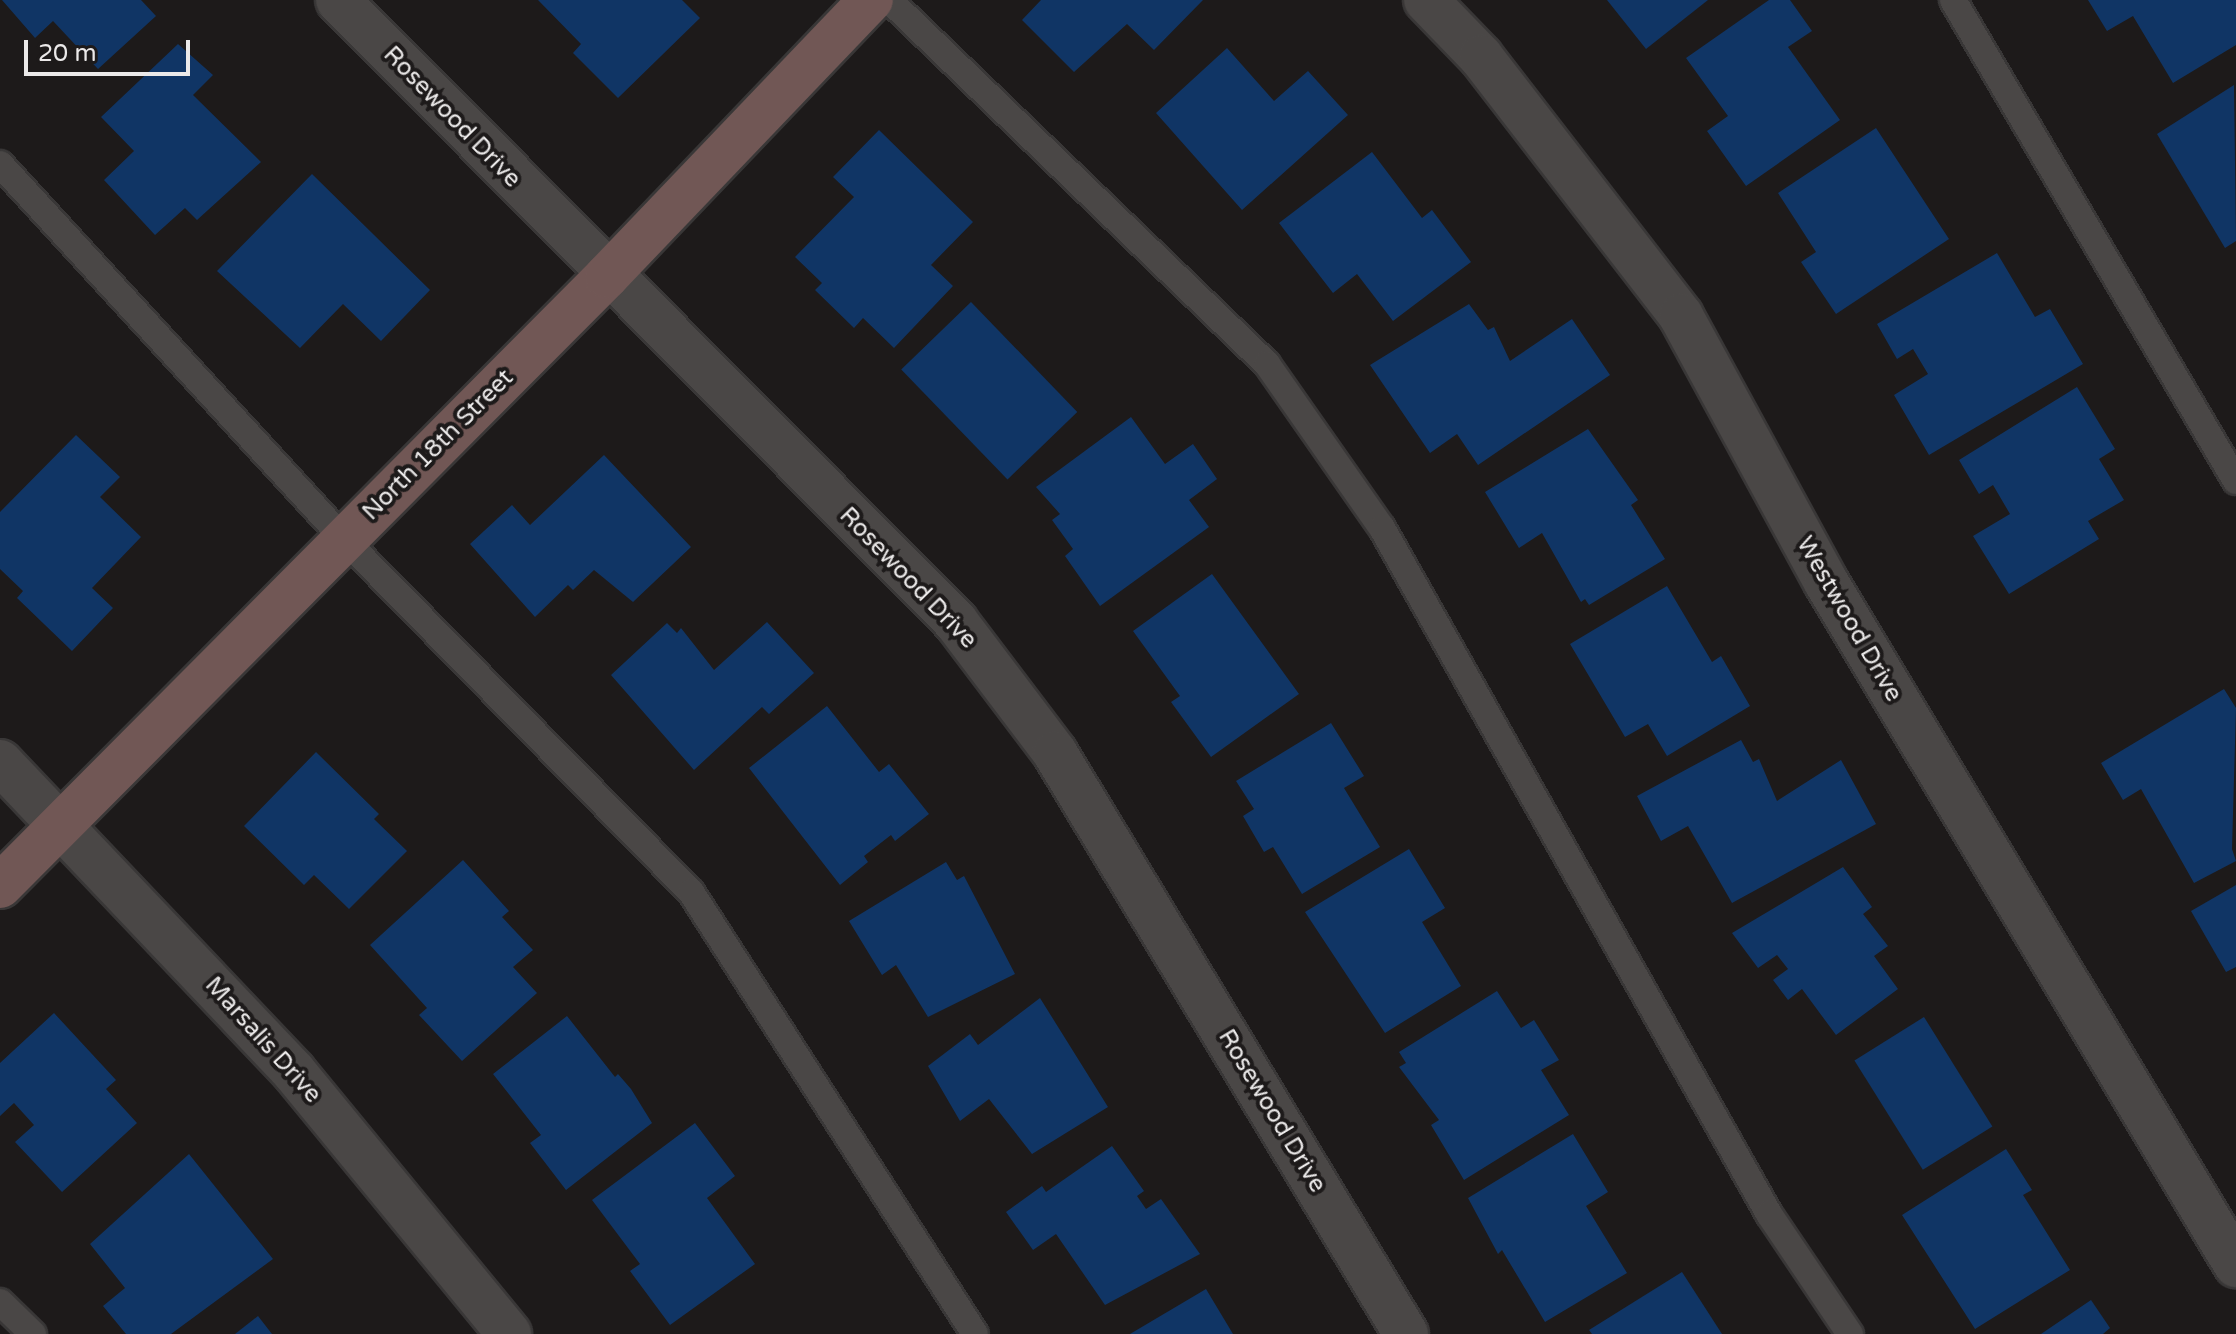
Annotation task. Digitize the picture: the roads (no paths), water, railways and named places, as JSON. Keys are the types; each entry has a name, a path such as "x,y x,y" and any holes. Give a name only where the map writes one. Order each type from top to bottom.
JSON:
{"street":[{"name":"Rosewood Drive","path":"338,0 607,276 956,622 1055,753 1406,1334"},
{"name":"North 18th Street","path":"0,886 607,276 871,0"},
{"name":"Westwood Drive","path":"1426,0 1481,57 1681,316 1826,582 2236,1265"},
{"name":"Marsalis Drive","path":"0,762 62,822 294,1072 509,1334"}],"lane":[{"path":"889,0 1267,364 1382,528 1769,1214 1850,1334"},
{"path":"1953,0 2236,481"},
{"path":"0,164 344,539 691,892 975,1334"},
{"path":"0,1302 33,1334"}]}
